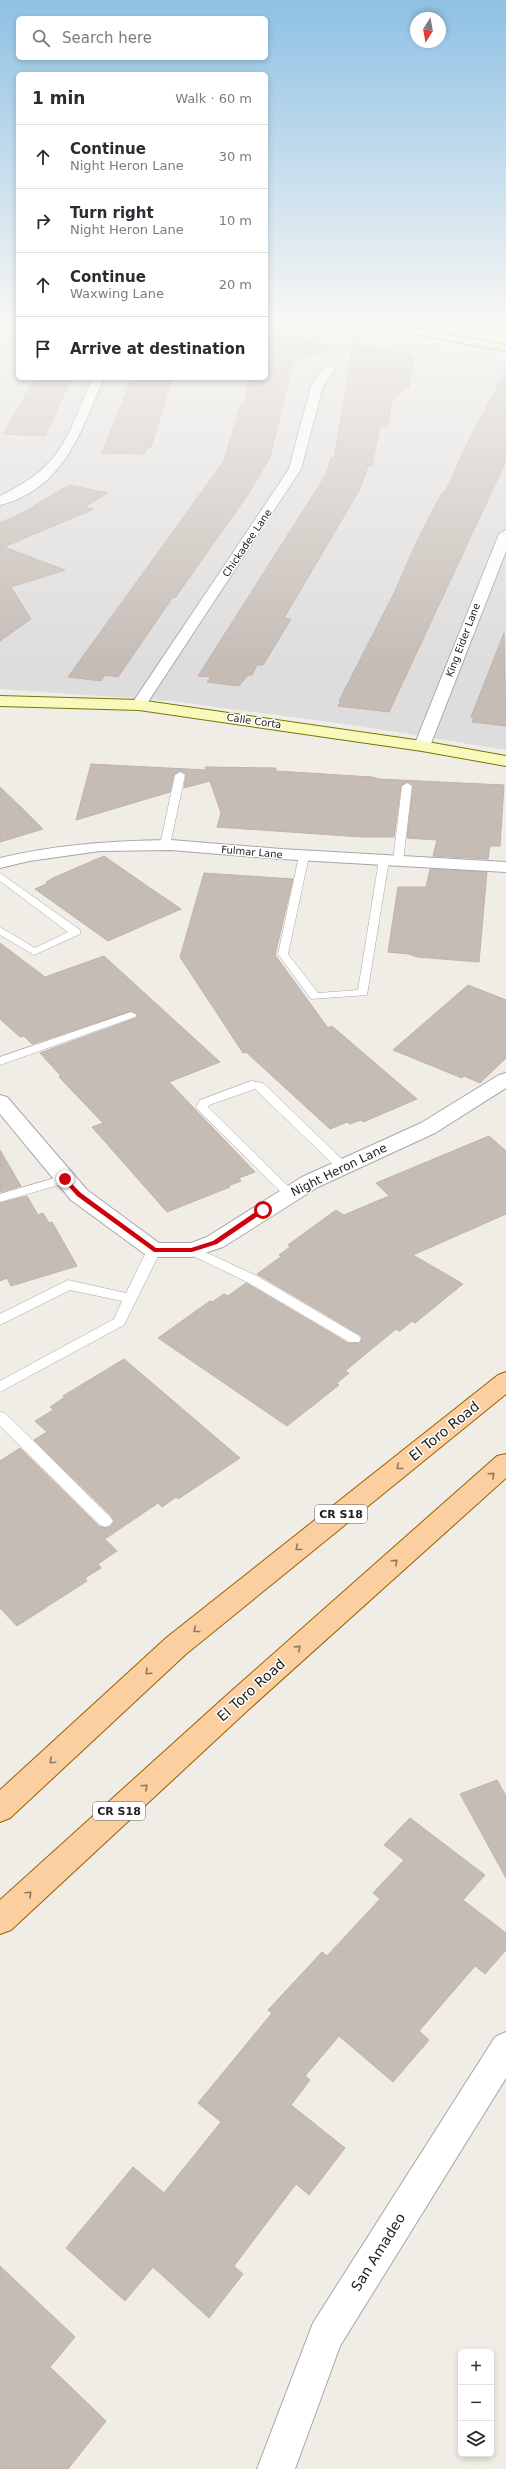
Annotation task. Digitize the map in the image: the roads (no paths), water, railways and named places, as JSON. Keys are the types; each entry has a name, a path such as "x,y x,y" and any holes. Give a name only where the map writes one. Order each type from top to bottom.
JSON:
{"main road":[{"name":"El Toro Road","path":"0,1809 176,1646 506,1382"},
{"name":"El Toro Road","path":"0,1920 238,1702 506,1463"}],"street":[{"path":"0,501 21,491 49,473 64,454 73,434"},
{"name":"Chickadee Lane","path":"139,705 296,469 305,434"},
{"name":"King Eider Lane","path":"422,746 506,534"},
{"name":"Calle Corta","path":"0,701 139,705 422,746 506,761"},
{"name":"Fulmar Lane","path":"0,863 29,856 100,846 165,845 304,856 506,867"},
{"name":"Night Heron Lane","path":"154,1250 192,1250 215,1242 290,1194 342,1166 428,1128 506,1079"},
{"path":"0,1101 79,1195 126,1231 154,1250"},
{"name":"San Amadeo","path":"276,2469 326,2336 506,2048"}],"lane":[{"path":"165,845 180,774"},
{"path":"304,856 283,954 315,996 362,993 407,786"},
{"path":"0,876 76,932 34,952 0,930"},
{"path":"0,1062 131,1015"},
{"path":"290,1194 202,1108 204,1103 251,1085 259,1086 342,1166"},
{"path":"0,1198 65,1179"},
{"path":"0,1387 119,1322 129,1298 154,1250"},
{"path":"192,1250 252,1279 354,1339"},
{"path":"0,1320 68,1285 129,1298"},
{"path":"0,1417 104,1521"}]}
